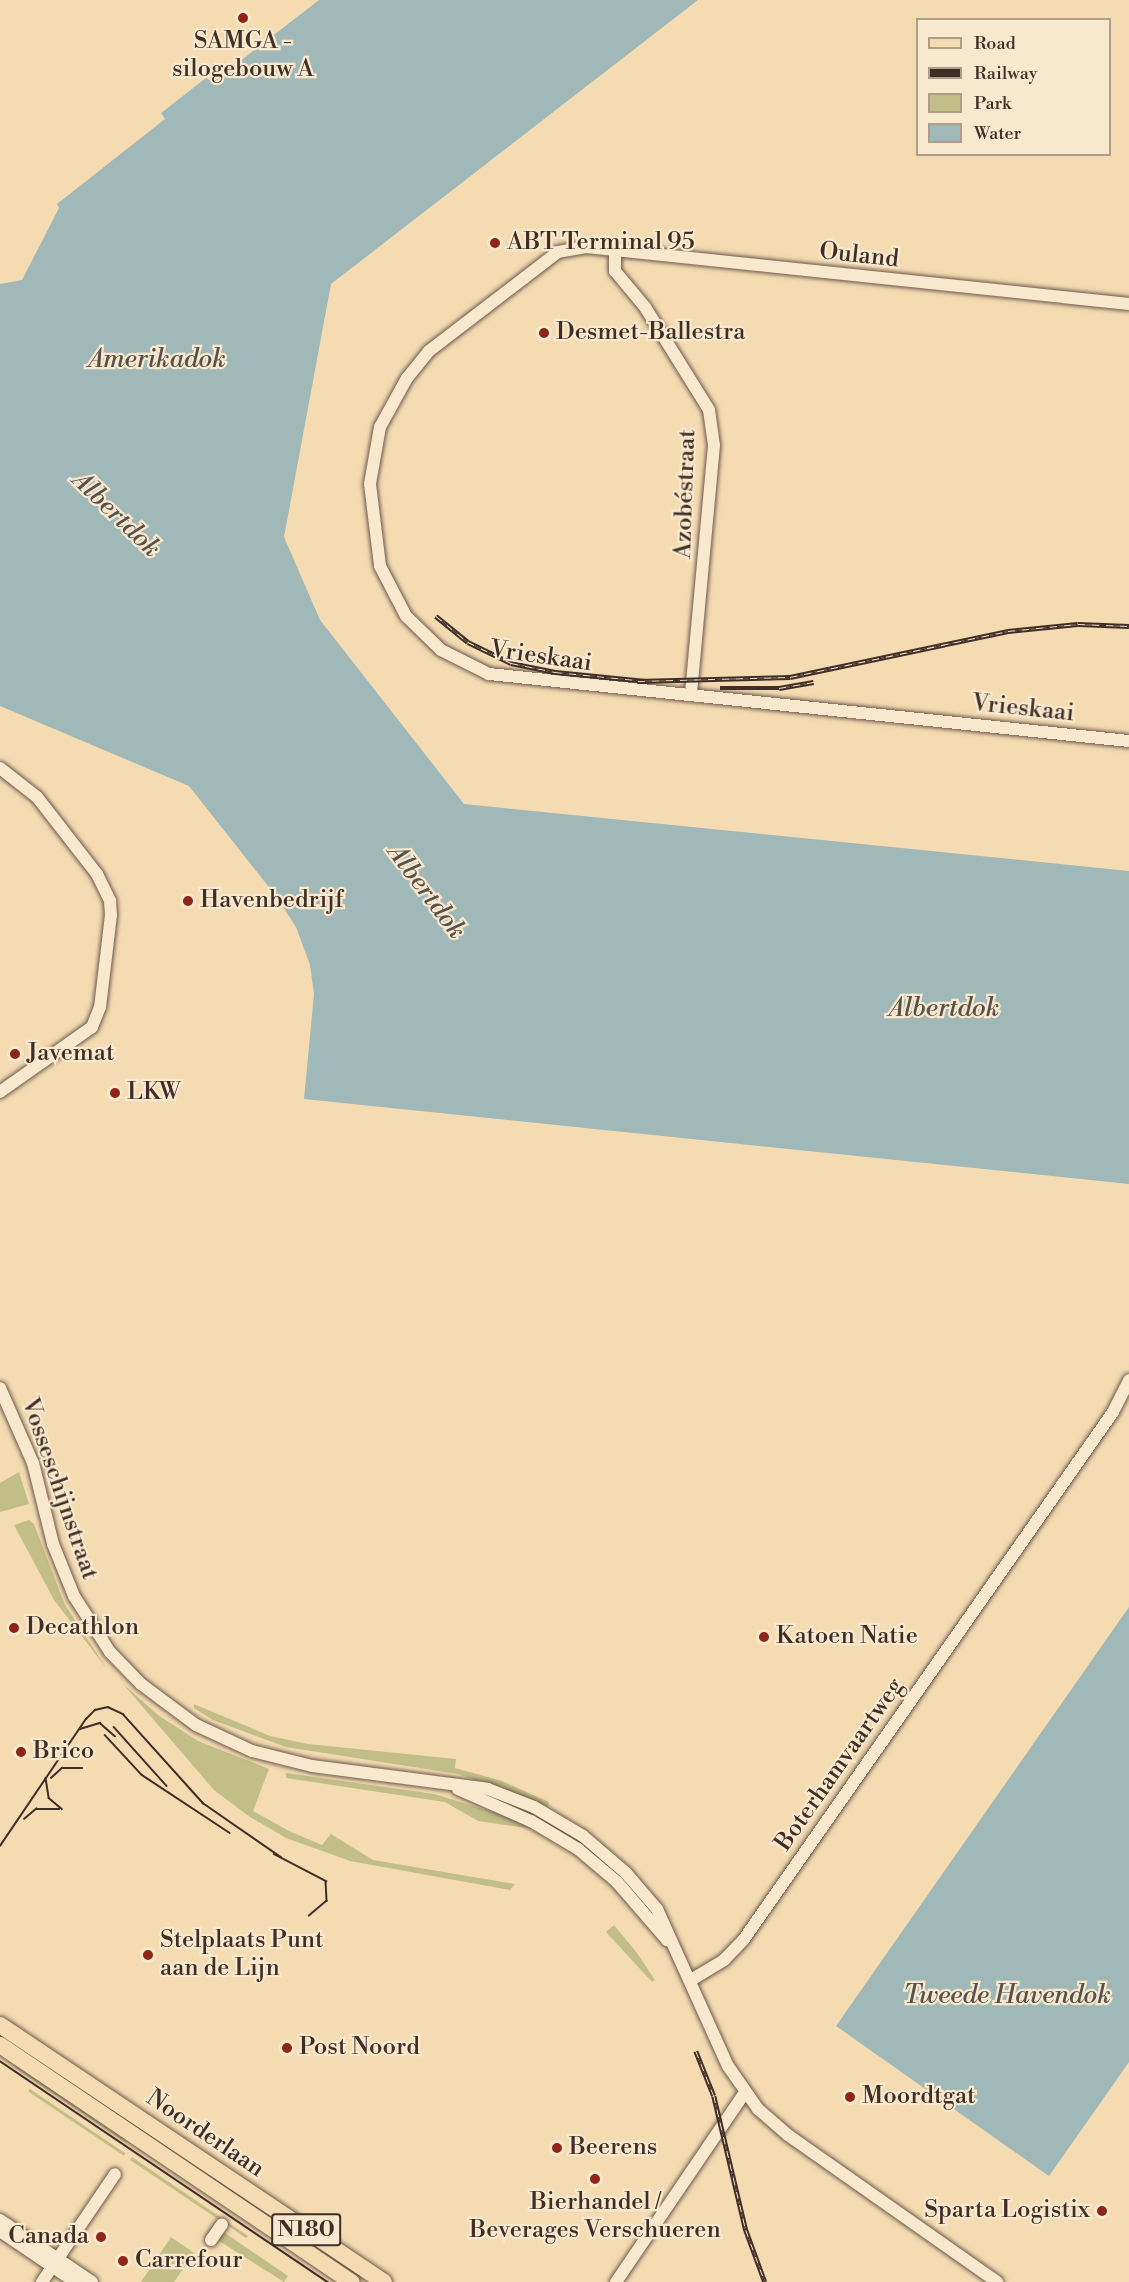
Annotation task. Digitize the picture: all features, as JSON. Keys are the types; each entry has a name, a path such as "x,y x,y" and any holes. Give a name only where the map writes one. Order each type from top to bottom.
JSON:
{"main road":[{"name":"Noorderlaan","path":"2,2039 352,2282"},
{"name":"Noorderlaan","path":"2,2039 384,2282"}],"street":[{"name":"Ouland","path":"586,248 1129,304"},
{"name":"Vrieskaai","path":"586,248 558,252 519,279 429,351 407,378 380,427 373,456 371,509 380,566 406,616 441,650 464,664 516,678 1129,741"},
{"name":"Azobéstraat","path":"615,251 615,271 645,307 709,410 714,445 691,695"},
{"path":"0,768 37,797 105,887 111,915 100,1007 92,1027 0,1092"},
{"name":"Boterhamvaartweg","path":"691,1980 724,1960 744,1939 1113,1412 1129,1380"},
{"name":"Vosseschijnstraat","path":"0,1388 33,1463 53,1544 74,1596 110,1652 149,1691 205,1730 269,1756 312,1766 488,1789 511,1797 583,1836 657,1909 671,1944 691,1980 720,2050 744,2092 788,2135 997,2282"},
{"path":"616,2282 744,2092"},
{"path":"42,2282 115,2174"},
{"path":"0,2220 55,2263 75,2282"},
{"path":"211,2240 222,2224"},
{"path":"0,2231 92,2282"}],"green space":[{"path":"19,1472 29,1504 0,1512 0,1483"},
{"path":"29,1520 34,1524 65,1605 107,1669 54,1600 14,1525"},
{"path":"123,1684 158,1715 198,1741 269,1769 253,1811 289,1831 322,1845 331,1834 373,1860 515,1884 510,1890 350,1861 286,1838 250,1817 214,1790"},
{"path":"194,1704 270,1736 308,1744 456,1759 455,1768 502,1781 549,1802 548,1807 458,1774 286,1747 213,1720 194,1708"},
{"path":"286,1773 434,1794 509,1817 533,1829 478,1821 445,1802 286,1778"},
{"path":"614,1925 655,1980 652,1982 606,1932"},
{"path":"18,2061 121,2136 128,2144 14,2067"},
{"path":"30,2089 125,2153 124,2156 28,2091"},
{"path":"132,2157 248,2236 246,2238 130,2160"},
{"path":"222,2231 288,2276 284,2282 216,2239"},
{"path":"171,2237 194,2253 174,2282 141,2282"}],"water":[{"path":"319,0 698,0 331,284 284,537 320,620 464,804 1129,871 1129,1184 304,1099 314,994 310,965 296,927 276,896 189,786 0,706 0,284 22,280 59,208 57,204 165,119 161,113 206,78 213,82"},
{"name":"Tweede Havendok","path":"1129,1607 1129,2062 1049,2176 836,2026"}],"tram line":[{"path":"0,1846 86,1719 95,1710 108,1707 123,1714 203,1803 281,1857"},
{"path":"80,1729 100,1723 115,1736"},
{"path":"114,1727 167,1786"},
{"path":"105,1735 142,1775 230,1833"},
{"path":"51,1778 62,1768 82,1768"},
{"path":"46,1778 49,1798 62,1809"},
{"path":"24,1819 36,1809 59,1809"},
{"path":"274,1854 326,1881 327,1901 309,1916"},
{"path":"0,2061 328,2282"}],"railway":[{"path":"436,616 468,642 511,663 555,672 646,681"},
{"path":"638,681 790,677 1008,631 1078,624 1129,626"},
{"path":"720,688 779,688 813,682"},
{"path":"696,2051 714,2096 746,2230 765,2282"}],"place":[{"name":"SAMGA - silogebouw A","path":"243,18"},
{"name":"ABT Terminal 95","path":"495,243"},
{"name":"Desmet-Ballestra","path":"544,333"},
{"name":"Havenbedrijf","path":"188,901"},
{"name":"Javemat","path":"15,1054"},
{"name":"LKW","path":"115,1093"},
{"name":"Decathlon","path":"14,1628"},
{"name":"Katoen Natie","path":"764,1637"},
{"name":"Brico","path":"21,1752"},
{"name":"Stelplaats Punt aan de Lijn","path":"148,1955"},
{"name":"Post Noord","path":"287,2048"},
{"name":"Moordtgat","path":"850,2097"},
{"name":"Beerens","path":"557,2148"},
{"name":"Bierhandel / Beverages Verschueren","path":"595,2179"},
{"name":"Sparta Logistix","path":"1102,2211"},
{"name":"Canada","path":"101,2237"},
{"name":"Carrefour","path":"123,2261"}],"water label":[{"name":"Amerikadok","path":"157,360"},
{"name":"Albertdok","path":"116,515"},
{"name":"Albertdok","path":"426,892"},
{"name":"Albertdok","path":"944,1009"}]}
